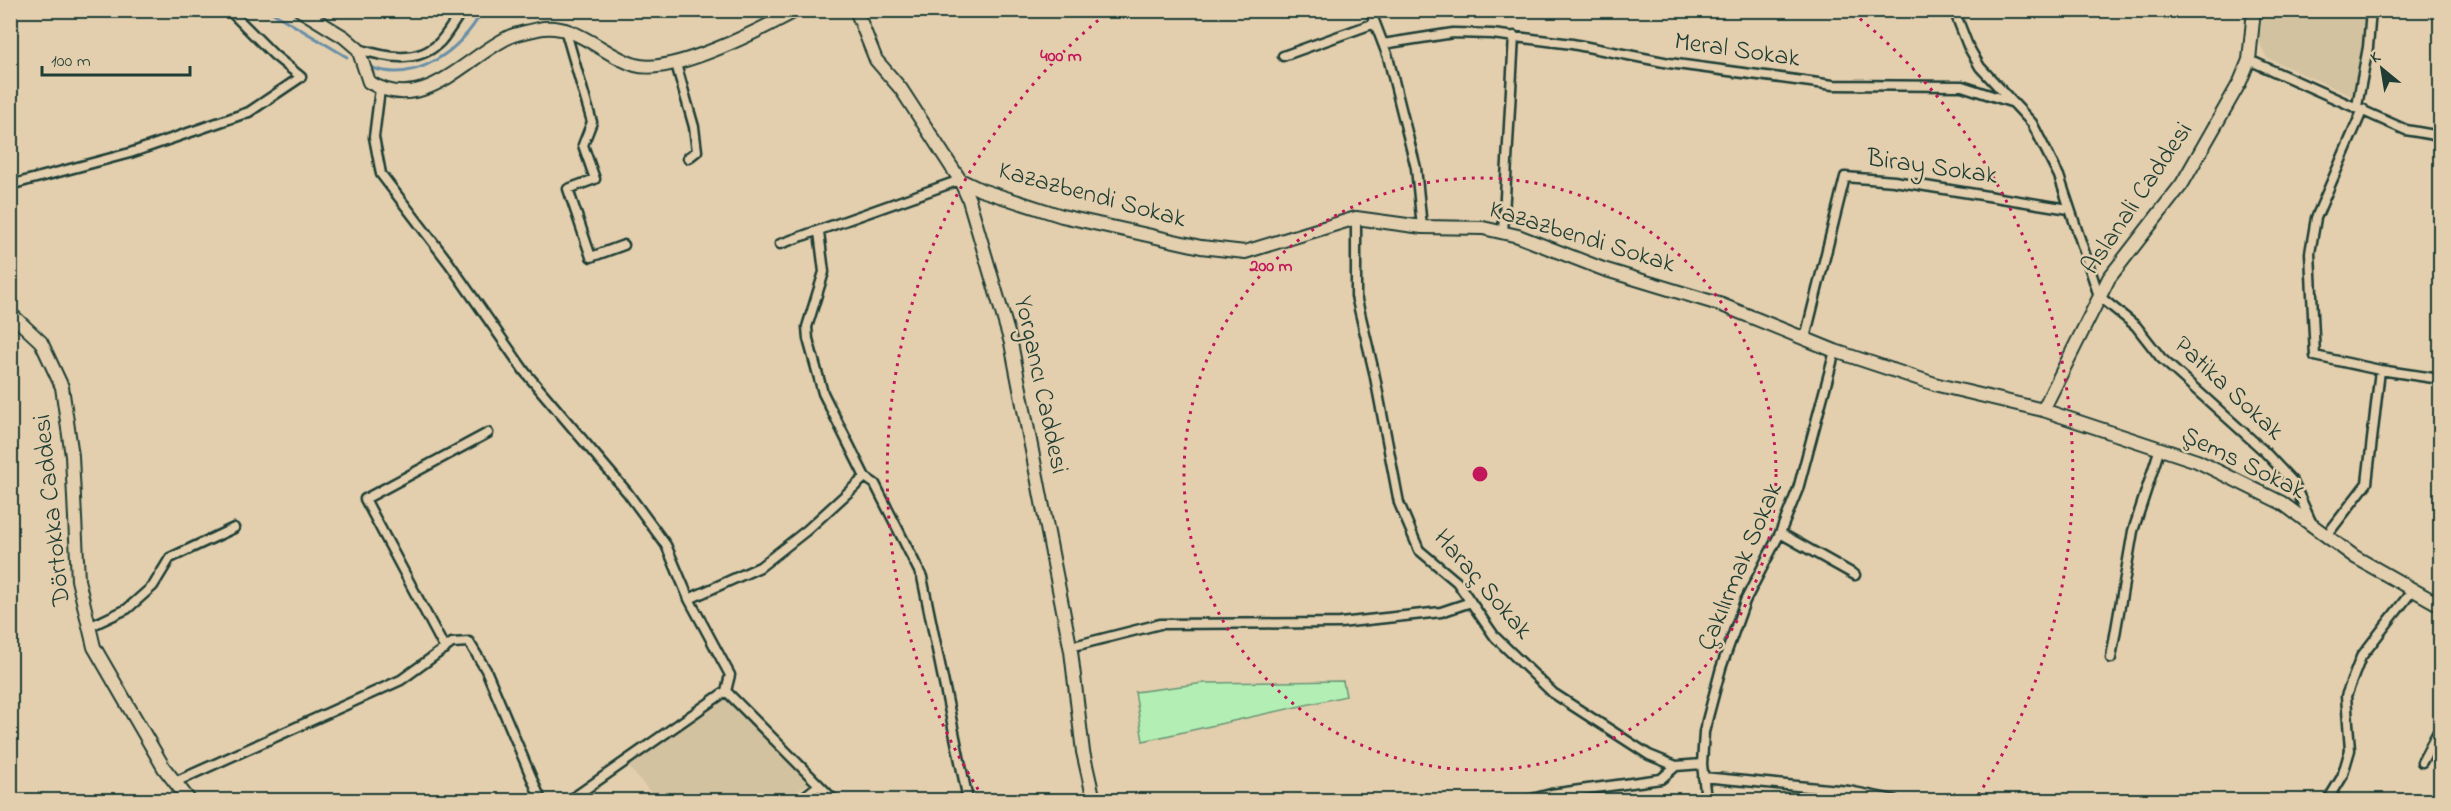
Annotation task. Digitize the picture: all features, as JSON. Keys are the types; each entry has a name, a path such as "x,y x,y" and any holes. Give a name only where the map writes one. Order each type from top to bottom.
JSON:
{"street":[{"path":"10,185 130,153 249,112 302,77 274,55 229,10"},
{"path":"300,10 345,37 358,50 369,82 380,89 402,93 419,91 453,75 512,36 541,28 565,29 635,65 669,66 797,10"},
{"path":"358,50 403,59 420,53 439,43 462,10"},
{"name":"Yorgancı Caddesi","path":"856,10 876,60 901,89 960,180 969,200 1011,343 1070,646 1083,752 1094,801"},
{"path":"1370,10 1383,45 1416,168 1422,227"},
{"name":"Aslanali Caddesi","path":"2043,410 2099,296 2123,258 2182,184 2240,82 2249,60 2254,10"},
{"path":"2371,10 2360,108 2316,218 2310,253 2315,356 2380,370 2440,379"},
{"path":"1954,11 1968,46 1980,67 2032,123 2059,176 2099,296"},
{"path":"1282,56 1375,24"},
{"path":"565,29 592,122 583,145 595,179 568,189 591,257 624,245"},
{"name":"Meral Sokak","path":"1383,45 1453,33 1514,36 1572,44 1669,63 1833,85 1962,86 2014,103"},
{"path":"1503,233 1514,36"},
{"path":"2249,60 2406,130 2440,136"},
{"path":"676,64 694,127 697,151 688,158"},
{"path":"380,89 374,137 381,174 449,263 525,372 627,492 666,545 689,599 730,675 726,691 570,801"},
{"name":"Biray Sokak","path":"1805,338 1845,177 1894,181 2069,209"},
{"path":"780,244 960,180"},
{"name":"Kazazbendi Sokak","path":"960,180 981,190 1062,216 1201,247 1245,252 1356,218 1422,227 1483,228 1603,269 1722,305 1835,351 1938,385 2043,410"},
{"name":"Haraç Sokak","path":"1356,218 1356,296 1374,372 1399,503 1419,550 1457,582 1495,637 1553,693 1649,755 1676,766 1702,764"},
{"path":"819,232 824,272 807,327 808,339 823,393 865,477 875,484 922,577 968,801"},
{"name":"Patika Sokak","path":"2099,296 2136,326 2161,358 2264,450 2293,482 2312,524"},
{"name":"Dörtokka Caddesi","path":"10,313 40,342 62,387 72,456 78,580 94,647 175,783 189,801"},
{"name":"Çakılırmak Sokak","path":"1708,799 1702,764 1704,732 1721,668 1745,601 1780,533 1798,489 1835,351"},
{"path":"2327,535 2367,483 2380,370"},
{"name":"Şems Sokak","path":"2043,410 2160,448 2226,474 2282,503 2355,557 2440,605"},
{"path":"445,649 365,499 488,433"},
{"path":"2112,658 2133,531 2160,448"},
{"path":"689,599 760,567 807,530 865,477"},
{"path":"89,627 127,609 153,586 170,558 234,528"},
{"path":"1780,533 1855,575"},
{"path":"2328,801 2342,777 2350,750 2346,696 2361,657 2412,591"},
{"path":"1070,646 1160,624 1340,622 1441,612 1471,602"},
{"path":"175,783 401,680 453,643 469,642 486,670 541,801"},
{"path":"726,691 834,801"},
{"path":"2422,762 2440,728"},
{"path":"1528,801 1551,794 1661,779 1676,766"},
{"path":"1703,777 1849,791 1893,801"},
{"path":"800,801 819,785"}],"shaded area":[{"path":"2263,11 2366,11 2354,97 2267,58 2259,42"},
{"path":"723,697 809,783 787,800 657,800 629,767"}],"green space":[{"path":"1343,681 1346,696 1143,741 1135,692 1205,683"}],"waterway":[{"path":"268,10 347,57"},
{"path":"370,67 387,71 404,71 436,60 463,38 483,10"}]}
